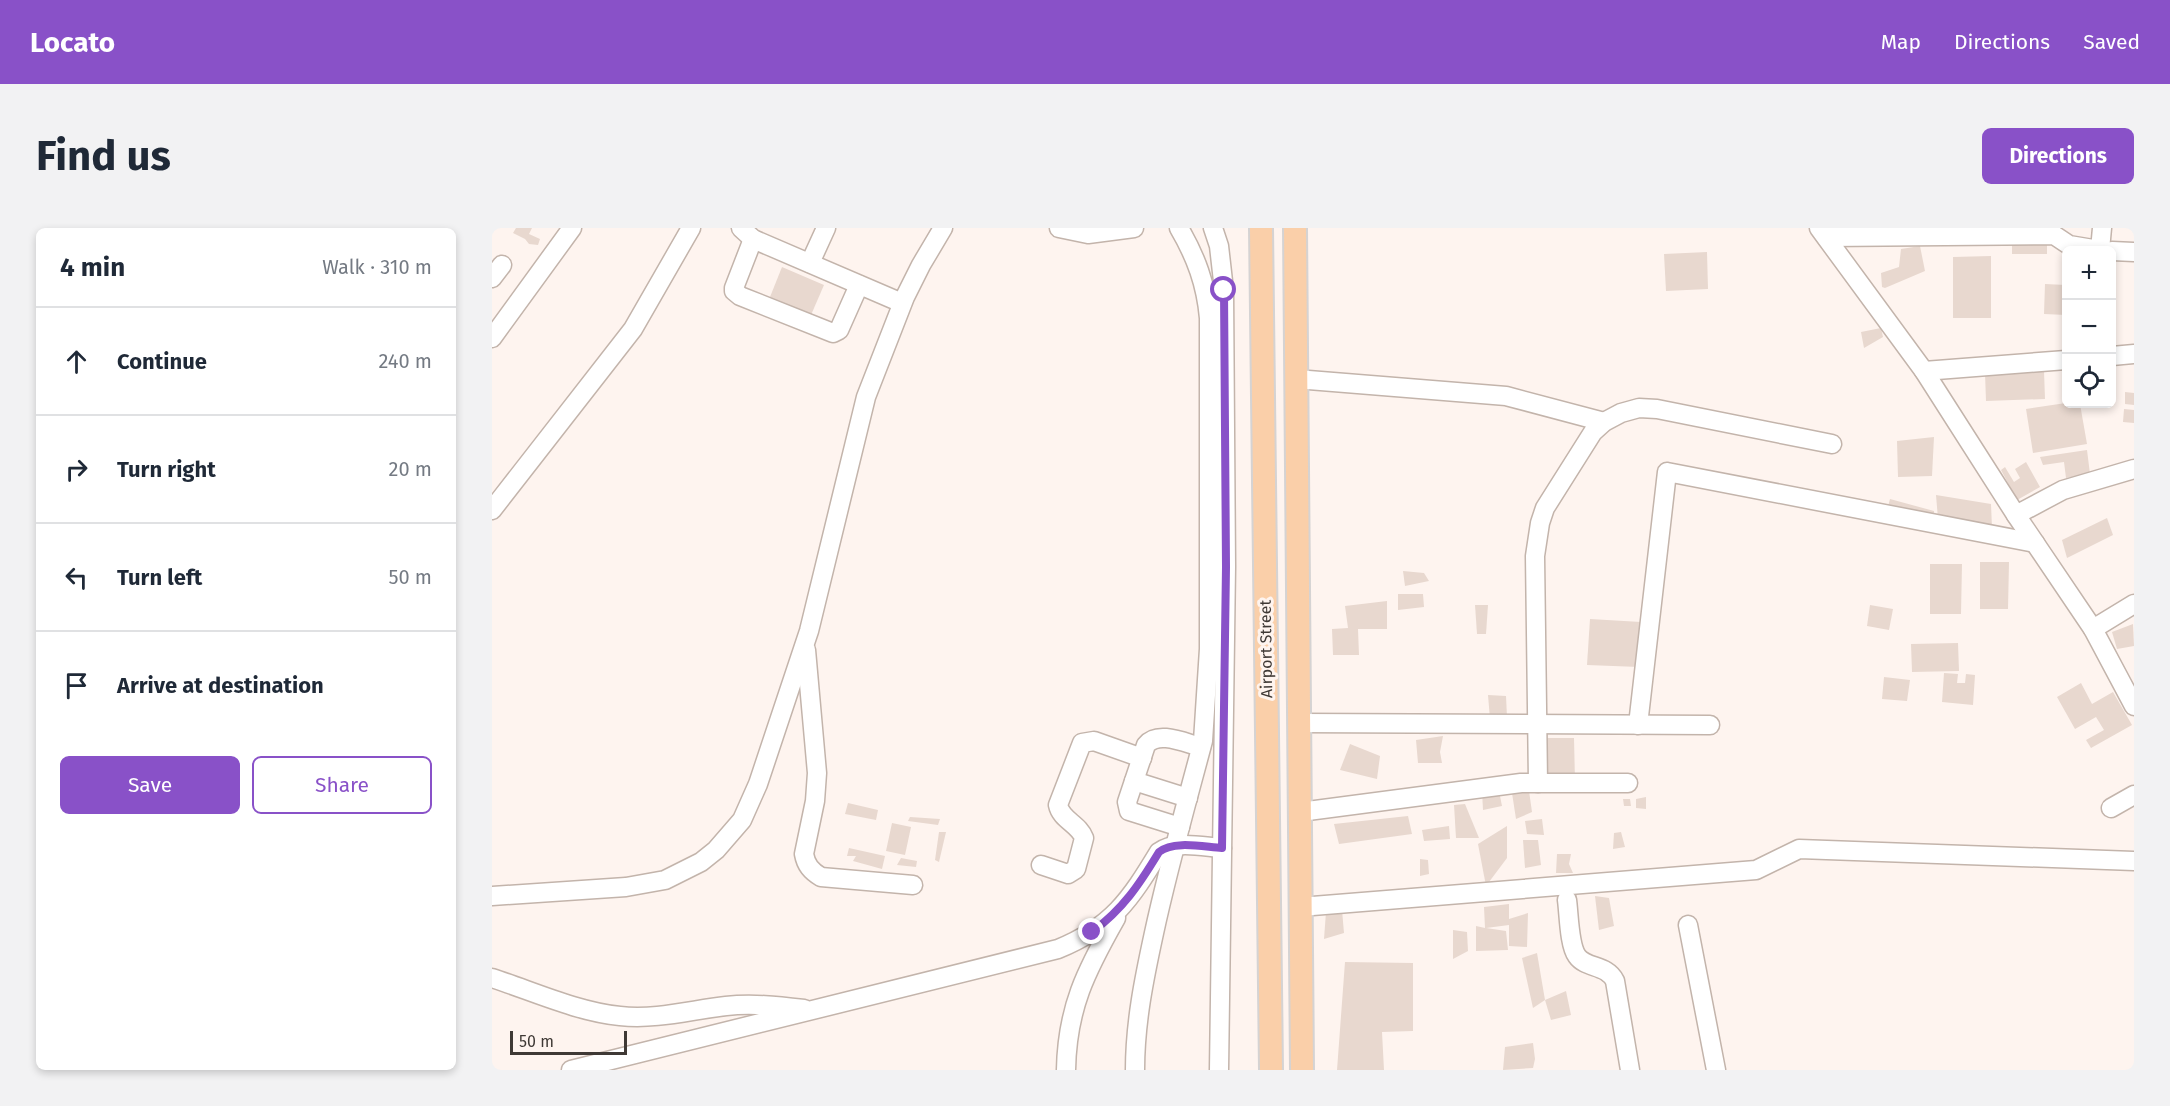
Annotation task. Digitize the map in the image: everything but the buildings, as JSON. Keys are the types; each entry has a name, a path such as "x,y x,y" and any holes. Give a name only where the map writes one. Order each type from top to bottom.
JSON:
{"main road":[{"name":"Airport Street","path":"1261,228 1271,1070"},
{"name":"Airport Street","path":"1295,228 1302,1070"}],"street":[{"path":"492,338 572,228"},
{"path":"492,510 633,329 691,228"},
{"path":"810,263 826,228"},
{"path":"492,896 646,885 683,872 716,850 742,820 751,803 805,642 866,398 902,303 943,228"},
{"path":"1059,228 1088,234 1134,228"},
{"path":"1135,1070 1141,993 1165,879 1205,728 1209,649 1209,318 1206,290 1199,268 1179,228"},
{"path":"1213,228 1219,246 1224,290 1226,567 1219,1070"},
{"path":"2100,246 2102,228"},
{"path":"1823,233 2054,232 2069,245 2075,246"},
{"path":"859,285 839,330 832,333 740,296 734,288 747,233 902,303"},
{"path":"1823,233 1924,371 2092,629 2134,706"},
{"path":"2116,251 2134,252"},
{"path":"2116,356 2134,354"},
{"path":"1924,371 2062,360"},
{"path":"1296,379 1506,396 1604,422"},
{"path":"1538,783 1535,556 1539,523 1552,494 1593,432 1621,412 1639,408 1657,409 1832,444"},
{"path":"2016,515 2062,490 2134,469"},
{"path":"1638,725 1667,472 2035,543"},
{"path":"2092,629 2134,604"},
{"path":"805,642 816,772 815,801 804,854 806,861 814,873 821,877 914,885"},
{"path":"1300,723 1710,725"},
{"path":"1180,827 1129,811 1127,802 1146,746 1156,737 1201,747"},
{"path":"1041,865 1068,874 1076,869 1084,838 1080,831 1060,812 1058,805 1082,743 1089,740 1094,741 1142,758"},
{"path":"1134,781 1188,798"},
{"path":"1299,813 1521,783 1628,783"},
{"path":"2111,808 2134,795"},
{"path":"1066,1070 1066,1045 1077,997 1089,966 1121,909 1159,852 1164,848 1175,846 1222,848"},
{"path":"1300,907 1756,870 1799,849 2134,861"},
{"path":"1567,900 1577,957 1581,961 1606,970 1614,981 1630,1070"},
{"path":"571,1070 1058,949 1092,932 1121,909"},
{"path":"1688,926 1716,1070"},
{"path":"492,978 599,1013 621,1017 665,1015 741,1005 771,1005 815,1010"}],"route":[{"path":"1092,932 1121,909 1164,848 1175,846 1222,848 1226,567 1224,290"}]}
